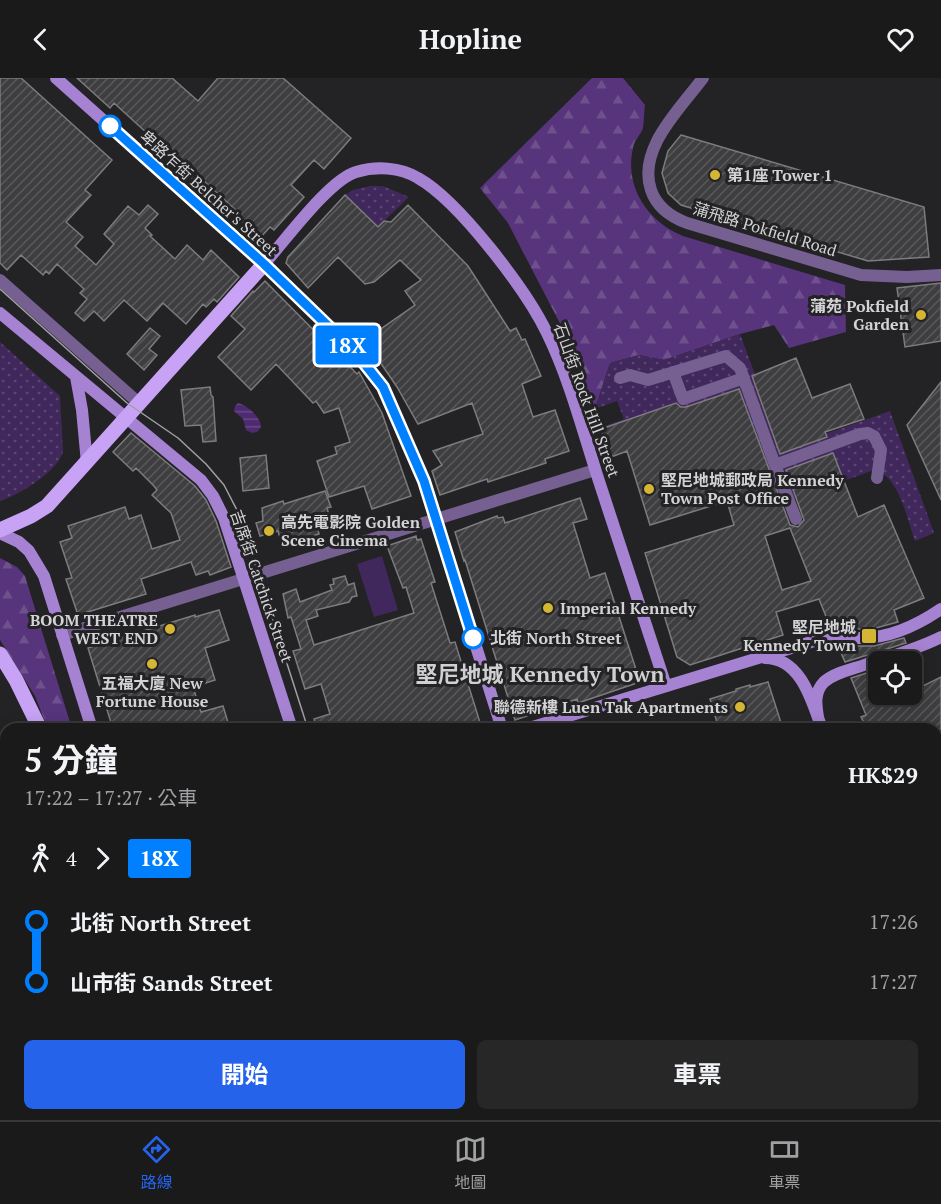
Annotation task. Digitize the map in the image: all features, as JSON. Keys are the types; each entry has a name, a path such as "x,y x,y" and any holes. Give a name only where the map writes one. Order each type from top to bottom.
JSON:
{"main road":[{"name":"卑路乍街 Belcher's Street","path":"56,78 264,264 356,353 383,387 424,481 500,723"},
{"name":"石山街 Rock Hill Street","path":"264,264 335,183 344,177 368,170 393,169 418,178 449,202 499,261 526,298 547,333 596,470 666,686"},
{"path":"0,532 47,506 264,264"},
{"name":"吉席街 Catchick Street","path":"0,312 206,486 224,518 290,723"},
{"path":"76,377 87,463"},
{"path":"0,532 19,542 38,563 90,723"},
{"path":"546,723 824,638 862,638 884,635 925,619 941,609"},
{"path":"820,723 816,704 817,693 824,682 836,675 914,649 941,637"},
{"path":"0,654 37,723"},
{"path":"761,658 780,660 794,669 801,679 820,723"}],"street":[{"name":"蒲飛路 Pokfield Road","path":"703,78 656,142 649,159 648,176 652,194 668,214 687,223 861,275 908,277 941,275"},
{"path":"0,280 140,404"},
{"path":"620,378 630,375 648,380 726,356 740,368 774,465 796,519"},
{"path":"673,372 683,399 744,378"},
{"path":"774,465 868,433 874,436 881,450 877,478"},
{"path":"62,635 596,470"}],"green space":[{"path":"592,78 623,78 645,105 643,128 634,145 631,162 632,176 642,201 659,222 683,236 845,285 846,332 789,348 774,325 664,360 639,355 610,363 595,409 567,337 508,223 480,188"},
{"path":"0,558 17,567 25,576 70,723 46,723 35,696 0,640"}],"shaded area":[{"path":"383,186 409,197 378,227 345,195 353,190"},
{"path":"740,334 783,449 890,411 934,533 915,541 896,489 890,480 874,470 772,507 742,415 610,458 600,428 624,419 617,401 595,409 610,363 639,355 664,360"},
{"path":"0,342 60,396 63,452 45,475 17,494 0,501"},
{"path":"238,403 249,409 259,419 261,427 257,432 252,433 246,430 243,419 234,411"},
{"path":"382,556 398,610 374,617 357,564"}],"building":[{"path":"0,78 21,78 112,160 85,190 91,195 66,222 83,237 75,246 96,265 114,244 104,234 128,206 139,215 148,205 158,214 145,228 152,235 150,236 175,259 187,245 203,260 211,250 239,277 217,302 214,299 206,307 203,304 186,324 163,303 147,321 124,300 104,321 94,311 84,321 75,313 87,299 80,293 84,289 57,264 49,274 46,271 43,275 21,255 7,270 0,263"},
{"path":"77,78 172,78 198,101 218,78 283,78 351,138 324,169 314,160 291,185 304,197 274,230 270,227 260,238 237,217 240,214 205,182 201,186 157,147 159,144 114,103 110,108"},
{"path":"681,135 924,207 929,257 868,261 681,205 668,193 662,173 668,151"},
{"path":"345,195 378,227 384,221 391,222 408,205 468,266 510,331 516,328 522,340 525,339 541,376 522,384 533,417 555,410 569,451 545,459 546,463 440,495 432,471 442,465 433,451 483,434 472,403 418,424 397,387 365,340 415,305 405,291 421,280 400,260 374,282 365,284 338,257 308,288 286,263 288,257"},
{"path":"265,281 357,374 359,372 382,413 411,496 372,509 364,486 329,497 317,461 337,454 335,447 350,442 339,408 324,413 316,401 313,403 276,364 251,390 218,357 245,329 231,316"},
{"name":"蒲苑 Pokfield Garden","path":"941,283 941,341 905,347 897,288"},
{"path":"150,328 160,336 149,349 157,355 144,370 127,354"},
{"path":"796,358 812,398 850,384 864,419 825,432 827,437 780,454 752,376"},
{"path":"941,382 941,500 907,425"},
{"path":"210,387 213,397 216,441 203,442 201,425 185,426 181,390"},
{"path":"739,389 790,525 798,527 804,520 786,470 833,453 858,517 884,505 924,598 894,610 898,622 872,629 831,629 819,599 776,612 783,635 690,665 677,657 645,553 734,525 727,501 650,525 627,451 611,457 601,429 676,403 681,407","holes":["790,528 811,581 782,590 765,536"]},
{"path":"131,433 195,486 206,500 216,521 231,567 210,575 208,571 196,575 191,562 141,579 146,594 78,615 66,579 72,578 60,542 72,538 68,526 125,507 129,519 141,515 152,549 180,540 171,513 152,495 157,490 154,486 136,468 133,471 113,452"},
{"path":"266,455 269,488 243,491 240,458"},
{"path":"325,491 331,507 327,508 329,515 315,519 319,534 282,545 278,531 260,536 256,523 263,521 262,508 283,501 284,504"},
{"path":"580,498 587,519 573,523 590,578 605,573 640,682 578,703 577,699 515,720 455,532 497,516 498,518 503,517 505,523"},
{"path":"416,536 417,540 421,539 435,582 431,583 450,643 455,642 480,723 315,723 314,719 330,714 321,684 305,689 293,651 301,649 291,617 288,618 283,594 296,589 300,602 332,590 330,585 334,584 333,579 345,576 348,585 354,583 357,596 352,597 349,602 316,610 318,616 306,620 314,645 414,613 406,587 403,588 387,546"},
{"name":"五福大廈 New Fortune House","path":"219,610 229,640 205,648 215,680 193,687 201,712 223,706 228,723 111,723 88,648 195,615 195,617"},
{"path":"904,638 906,643 880,651 868,651 868,655 845,662 838,646 874,646"},
{"path":"868,673 868,705 922,705 922,683 923,686 941,677 941,723 864,723 861,717 866,715 851,678"},
{"name":"聯德新樓 Luen Tak Apartments","path":"768,682 781,723 717,723 710,699 736,691 736,689 750,685 750,687"}],"tram line":[{"path":"0,289 127,403 178,438 206,464 224,485 239,514 306,723"}],"bus line":[{"name":"18X","path":"110,126 264,264 356,353 383,387 424,481 473,638"}],"place":[{"name":"第1座 Tower 1","path":"715,175"},
{"name":"蒲苑 Pokfield Garden","path":"921,315"},
{"name":"堅尼地城郵政局 Kennedy Town Post Office","path":"649,489"},
{"name":"高先電影院 Golden Scene Cinema","path":"269,531"},
{"name":"Imperial Kennedy","path":"548,608"},
{"name":"BOOM THEATRE WEST END","path":"170,629"},
{"name":"堅尼地城 Kennedy Town","path":"869,636"},
{"name":"北街 North Street","path":"473,638"},
{"name":"五福大廈 New Fortune House","path":"152,664"},
{"name":"聯德新樓 Luen Tak Apartments","path":"740,707"}],"district":[{"name":"堅尼地城 Kennedy Town","path":"540,674"}]}
